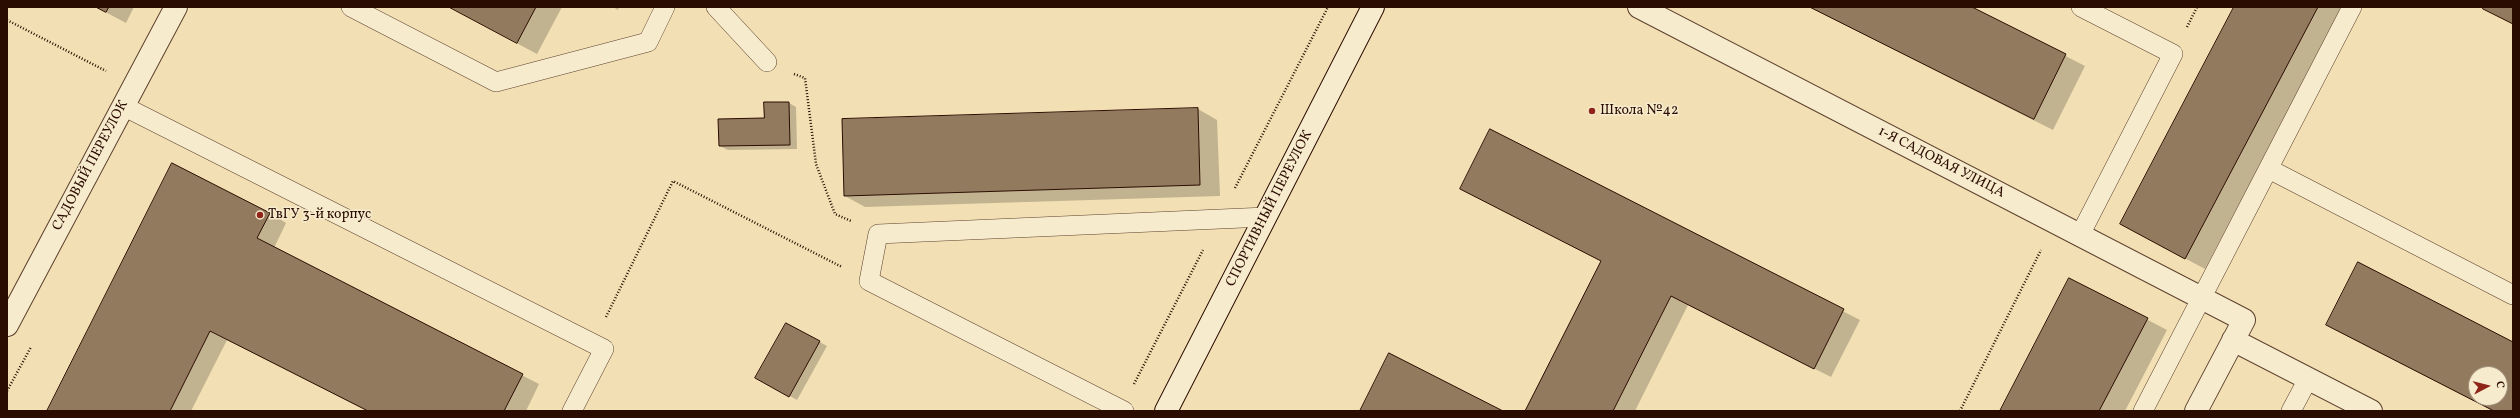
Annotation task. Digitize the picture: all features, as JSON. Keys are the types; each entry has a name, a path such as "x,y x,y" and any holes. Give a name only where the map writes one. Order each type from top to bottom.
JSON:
{"street":[{"name":"САДОВЫЙ ПЕРЕУЛОК","path":"7,325 176,7"},
{"name":"СПОРТИВНЫЙ ПЕРЕУЛОК","path":"1166,411 1374,7"},
{"name":"1-Я САДОВАЯ УЛИЦА","path":"1639,7 2244,320 2233,340"},
{"path":"2196,411 2233,340 2371,411"}],"lane":[{"path":"351,7 496,82 648,42 665,7"},
{"path":"716,7 767,62"},
{"path":"2080,235 2173,54 2081,7"},
{"path":"2143,411 2352,7"},
{"path":"123,106 604,349 572,411"},
{"path":"2269,169 2513,295"},
{"path":"1124,411 869,281 878,234 1266,217"},
{"path":"2291,411 2308,379"}],"path":[{"path":"7,20 134,85"},
{"path":"767,62 805,78 816,164 835,214 878,234"},
{"path":"593,344 673,181 869,281"},
{"path":"1960,411 2055,222"}],"building":[{"path":"96,7 109,7 106,12"},
{"path":"449,7 536,7 517,43"},
{"path":"1810,7 1972,7 2066,54 2034,119"},
{"path":"2234,7 2318,7 2185,259 2120,224"},
{"path":"2483,7 2513,7 2513,24 2483,9"},
{"path":"764,102 789,102 790,145 719,146 718,119 764,118"},
{"path":"1198,108 1200,185 844,196 842,119"},
{"path":"1490,129 1844,309 1814,369 1671,296 1613,411 1525,411 1601,261 1460,189"},
{"path":"172,163 270,213 257,238 523,374 504,411 368,411 210,331 170,411 47,411"},
{"path":"2358,262 2513,342 2513,411 2494,411 2484,406 2508,406 2508,366 2468,366 2468,398 2326,325"},
{"path":"2069,278 2148,318 2099,411 2000,411"},
{"path":"786,323 820,341 789,397 755,378"},
{"path":"1389,353 1503,411 1360,411"}],"place":[{"name":"Школа №42","path":"1592,111"},
{"name":"ТвГУ 3-й корпус","path":"260,215"}]}
